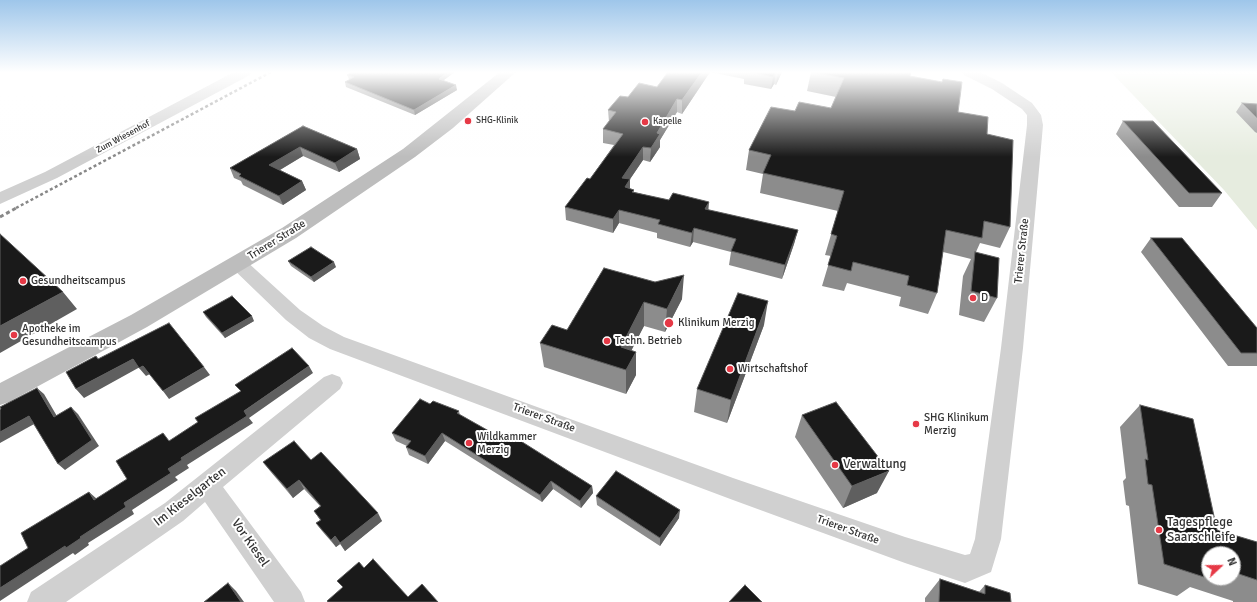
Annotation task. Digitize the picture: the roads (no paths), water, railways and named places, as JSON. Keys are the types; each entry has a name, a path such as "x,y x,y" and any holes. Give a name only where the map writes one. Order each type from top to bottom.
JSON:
{"street":[{"name":"Zum Wiesenhof","path":"0,199 51,175 192,100"},
{"name":"Trierer Straße","path":"0,396 139,321 238,265 289,233 408,153 447,124 476,100"},
{"name":"Trierer Straße","path":"238,265 294,316 316,332 337,343 771,502 905,550 965,569 982,563 988,539 1012,348 1035,125 1034,115 1020,100"},
{"name":"Im Kieselgarten","path":"41,602 174,512 221,472 332,383"},
{"name":"Vor Kiesel","path":"207,485 291,602"}],"railway":[{"path":"16,208 218,100"},
{"path":"0,217 18,207"}],"place":[{"name":"SHG-Klinik","path":"468,121"},
{"name":"Kapelle","path":"645,122"},
{"name":"Gesundheitscampus","path":"23,281"},
{"name":"D","path":"973,298"},
{"name":"Klinikum Merzig","path":"669,323"},
{"name":"Apotheke im Gesundheitscampus","path":"14,335"},
{"name":"Techn. Betrieb","path":"607,341"},
{"name":"Wirtschaftshof","path":"730,369"},
{"name":"SHG Klinikum Merzig","path":"916,424"},
{"name":"Wildkammer Merzig","path":"469,443"},
{"name":"Verwaltung","path":"835,465"},
{"name":"Tagespflege Saarschleife","path":"1159,530"}]}
